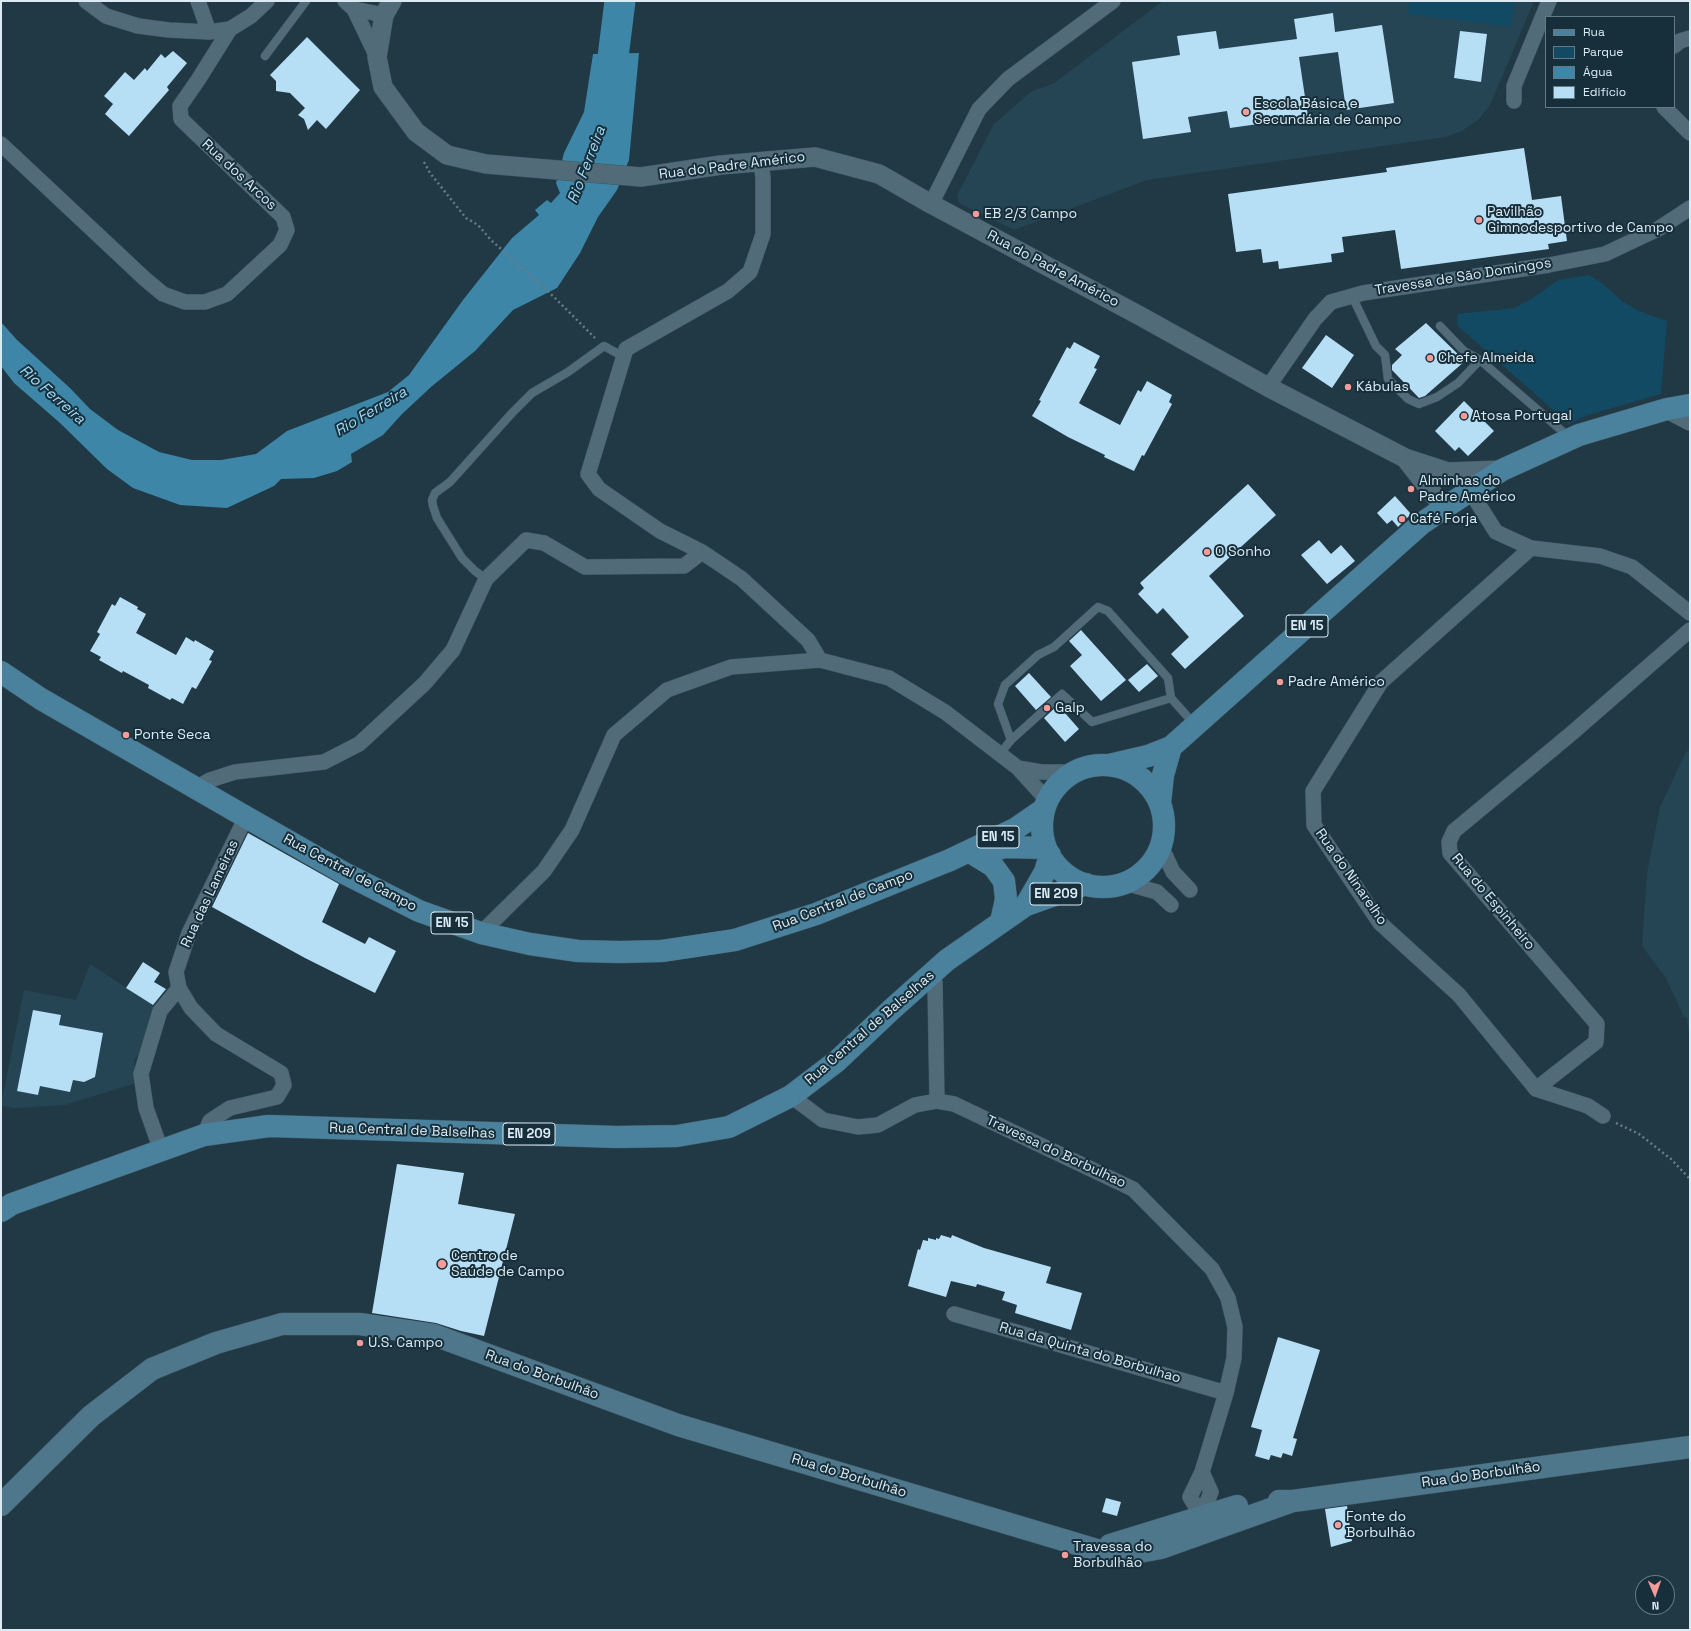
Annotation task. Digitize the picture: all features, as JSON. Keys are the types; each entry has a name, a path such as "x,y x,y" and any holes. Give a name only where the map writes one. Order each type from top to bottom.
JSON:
{"main road":[{"name":"EN 15","path":"1109,765 1125,768 1140,777 1152,788 1160,803 1164,817 1164,832 1161,846 1151,864 1139,875 1125,883 1112,886 1099,886 1086,884 1065,874 1048,852 1043,835 1042,822 1046,805 1054,789 1063,779 1075,772 1091,766 1109,765 1148,756 1171,747 1421,524 1502,470 1571,439 1667,409 1690,405"},
{"name":"Rua Central de Campo","path":"1,672 41,699 246,817 344,873 419,911 481,933 530,944 571,950 620,952 662,951 735,940 816,914 950,860 1015,829 1046,805"},
{"name":"EN 15","path":"1160,803 1164,771 1171,747"},
{"name":"EN 15","path":"950,860 1005,847 1048,852"},
{"name":"Rua Central de Balselhas","path":"1026,905 1045,872 1048,852"},
{"path":"975,855 993,866 1004,881 1006,899 1002,922"},
{"name":"Rua Central de Balselhas","path":"1,1211 12,1204 204,1135 269,1126 617,1137 677,1136 729,1127 791,1096 837,1061 932,973 1026,905 1086,884"},
{"name":"Rua do Borbulhão","path":"1,1505 91,1416 152,1369 216,1343 282,1324 360,1324 434,1335 678,1425 1117,1556 1160,1548 1206,1524"},
{"name":"Rua do Borbulhão","path":"1092,1549 1206,1524 1293,1502 1679,1448 1690,1443"},
{"path":"1,1493 23,1483"}],"street":[{"path":"86,1 106,16 138,26 169,30 209,32 230,29 251,16 267,1"},
{"path":"198,1 209,32"},
{"path":"931,204 979,109 1008,79 1113,1"},
{"path":"1514,101 1514,86 1549,1"},
{"path":"350,5 388,8 377,57"},
{"path":"350,5 377,57"},
{"name":"Rua dos Arcos","path":"1,144 145,279 163,294 185,302 205,302 227,294 280,245 287,230 283,217 181,119 180,106 230,29"},
{"path":"1675,45 1680,41 1690,38"},
{"name":"Rua do Padre Américo","path":"377,57 383,87 416,132 447,156 486,164 641,177 721,165 815,156 880,174 931,204 1135,313 1268,387 1405,458 1448,472 1502,470"},
{"path":"1665,108 1690,133"},
{"path":"761,161 763,178 763,234 750,272 728,291 626,349 588,474 599,489 660,532 702,552 742,579 808,640 820,660"},
{"name":"Travessa de São Domingos","path":"1268,387 1315,319 1331,302 1363,292 1548,265 1605,254 1658,229 1690,208"},
{"path":"1667,409 1690,421"},
{"name":"Rua do Padre Américo","path":"1405,458 1457,499"},
{"path":"1448,472 1457,499 1496,532 1531,548 1600,556 1632,567 1690,613"},
{"path":"196,788 210,780 235,772 324,762 359,744 425,683 453,650 486,579 526,540 544,543 585,567 684,566 702,552"},
{"name":"Rua do Ninarelho","path":"1531,548 1381,682 1313,791 1314,825 1380,924 1459,994 1536,1089"},
{"name":"Rua do Espinheiro","path":"1536,1089 1596,1042 1596,1024 1450,853 1449,842 1454,831 1572,733 1690,630"},
{"path":"481,933 544,871 568,836 614,735 668,690 731,667 820,660 889,678 945,712 1018,768 1046,805"},
{"path":"1018,768 1041,772 1075,772"},
{"name":"Rua das Lameiras","path":"179,988 176,972 189,932 246,817"},
{"path":"1161,846 1173,872 1190,890"},
{"path":"1125,883 1157,892 1171,905"},
{"path":"932,973 935,984 937,1101"},
{"path":"161,1150 146,1108 141,1074 160,1011 179,988 191,1008 216,1034 281,1073 284,1085 276,1097 230,1108 210,1121 204,1135"},
{"path":"1536,1089 1588,1106 1603,1116"},
{"name":"Travessa do Borbulhao","path":"791,1096 822,1120 858,1127 878,1125 916,1105 937,1101 954,1104 1133,1189 1212,1269 1228,1298 1235,1327 1234,1358 1226,1393 1202,1472 1211,1492 1206,1524"},
{"name":"Rua da Quinta do Borbulhao","path":"954,1314 1226,1393"}],"lane":[{"path":"264,56 306,1"},
{"path":"1352,296 1376,346 1385,354 1388,379 1408,399 1420,404 1437,397 1458,383 1480,360"},
{"path":"1440,326 1464,351 1480,360 1571,439"},
{"path":"486,579 475,571 462,558 437,518 432,500 435,493 450,482 532,393 568,372 604,346 624,357"},
{"path":"1011,740 998,704 1005,685 1038,655 1054,647 1098,607 1108,610 1168,678 1171,698 1195,726"},
{"path":"1000,754 1011,740 1062,694 1092,722 1171,698"}],"path":[{"path":"424,160 430,173 466,218 478,225 491,240 554,297 590,334 604,346"},
{"path":"1603,1116 1639,1134 1671,1159 1690,1179"}],"shaded area":[{"name":"Escola Básica e Secundária de Campo","path":"1163,1 1534,1 1490,105 1479,119 1462,131 1445,137 1147,180 1014,230 959,203 957,195 994,124 1032,91 1053,84"},
{"path":"1690,749 1690,1045 1687,1017 1684,1017 1666,978 1642,946 1647,873 1660,807 1686,752"},
{"path":"90,964 156,1007 143,1050 134,1060 136,1083 65,1105 15,1108 1,1105 24,990 76,1000"}],"green space":[{"path":"1409,1 1514,1 1511,27 1408,14"},
{"path":"1589,275 1603,284 1622,301 1639,311 1667,321 1661,394 1588,415 1569,424 1457,325 1458,314 1514,308 1533,298 1558,280"}],"water":[{"path":"639,53 629,160 617,190 598,217 580,253 557,288 513,310 475,351 431,387 402,414 383,435 351,454 352,462 337,471 314,478 281,479 274,486 227,508 180,505 133,488 107,469 60,423 14,383 1,366 1,322 17,340 70,388 90,409 118,430 159,452 192,460 221,460 256,454 287,431 388,392 409,375 463,300 512,238 539,215 535,210 547,200 551,203 560,193 556,183 564,153 584,112 593,54"}],"building":[{"path":"1333,13 1335,32 1382,25 1394,103 1346,110 1338,52 1299,57 1308,117 1230,128 1227,111 1188,117 1191,132 1143,139 1132,62 1180,55 1177,36 1216,31 1219,49 1297,39 1294,19"},
{"path":"1460,31 1487,34 1481,82 1454,78"},
{"path":"307,37 360,90 326,129 317,120 308,130 304,119 298,115 305,108 290,93 276,91 276,81 270,75"},
{"path":"173,51 187,63 167,87 169,90 129,136 105,114 113,104 104,96 125,72 134,80 145,68 147,71 161,54 165,58"},
{"path":"1524,148 1532,200 1561,196 1567,241 1548,244 1549,249 1401,269 1395,230 1342,237 1344,252 1331,254 1332,262 1279,269 1278,261 1263,263 1261,249 1236,252 1228,194 1387,172 1386,168"},
{"name":"Chefe Almeida","path":"1426,323 1465,361 1425,396 1419,398 1392,370 1392,365 1402,355 1395,349"},
{"path":"1326,335 1354,355 1332,388 1302,368"},
{"path":"1074,342 1100,356 1094,368 1097,369 1079,403 1082,405 1120,425 1138,390 1141,392 1147,381 1172,395 1169,402 1172,404 1144,456 1142,455 1134,471 1104,457 1105,455 1068,437 1032,416 1041,401 1039,400 1067,347 1070,349"},
{"name":"Atosa Portugal","path":"1464,401 1494,431 1468,456 1459,447 1455,451 1435,431"},
{"path":"1248,484 1276,515 1209,576 1244,616 1185,669 1171,654 1189,637 1163,608 1157,614 1138,594 1144,588 1140,583"},
{"path":"1395,496 1411,514 1398,527 1392,520 1387,524 1377,513"},
{"path":"1319,540 1331,554 1341,545 1355,561 1327,584 1301,555"},
{"path":"120,597 138,607 137,609 146,614 136,633 176,655 186,637 194,642 195,640 214,651 209,660 212,661 196,689 192,687 183,704 172,698 170,700 148,688 149,685 123,671 122,673 99,660 101,657 90,651 100,634 97,632 112,604 115,606"},
{"path":"1081,630 1126,680 1101,701 1070,666 1082,655 1069,641"},
{"path":"1147,664 1158,676 1139,692 1128,680"},
{"path":"1029,673 1051,697 1036,710 1015,686"},
{"path":"1058,705 1079,729 1065,742 1044,718"},
{"path":"248,833 339,884 322,922 365,944 369,937 396,951 375,993 305,958 212,907"},
{"path":"143,962 160,973 154,982 166,989 153,1005 126,988"},
{"path":"33,1010 61,1015 59,1025 103,1033 95,1077 84,1082 73,1080 70,1092 40,1086 38,1095 17,1091"},
{"name":"Centro de Saúde de Campo","path":"397,1164 464,1173 458,1204 515,1214 484,1336 436,1323 372,1313"},
{"path":"941,1235 951,1238 952,1235 984,1248 1051,1267 1046,1283 1082,1293 1071,1330 1015,1313 1017,1305 1002,1300 1005,1292 977,1284 976,1287 951,1281 946,1297 908,1286 918,1249 920,1250 923,1240 928,1241 928,1238 936,1240 936,1238 939,1239"},
{"path":"1278,1337 1320,1350 1293,1438 1297,1439 1292,1456 1283,1453 1281,1458 1271,1455 1269,1460 1255,1456 1262,1430 1251,1427"},
{"path":"1106,1498 1121,1502 1117,1516 1102,1512"},
{"name":"Fonte do Borbulhão","path":"1347,1506 1352,1541 1331,1547 1325,1509"}],"waterway":[{"name":"Rio Ferreira","path":"608,97 620,1"}],"place":[{"name":"Escola Básica e Secundária de Campo","path":"1246,112"},
{"name":"EB 2/3 Campo","path":"976,214"},
{"name":"Pavilhão Gimnodesportivo de Campo","path":"1479,220"},
{"name":"Chefe Almeida","path":"1430,358"},
{"name":"Kábulas","path":"1348,387"},
{"name":"Atosa Portugal","path":"1464,416"},
{"name":"Alminhas do Padre Américo","path":"1411,489"},
{"name":"Café Forja","path":"1402,519"},
{"name":"O Sonho","path":"1207,552"},
{"name":"Padre Américo","path":"1280,682"},
{"name":"Galp","path":"1047,708"},
{"name":"Ponte Seca","path":"126,735"},
{"name":"Centro de Saúde de Campo","path":"442,1264"},
{"name":"U.S. Campo","path":"360,1343"},
{"name":"Fonte do Borbulhão","path":"1338,1525"},
{"name":"Travessa do Borbulhão","path":"1065,1555"}]}
